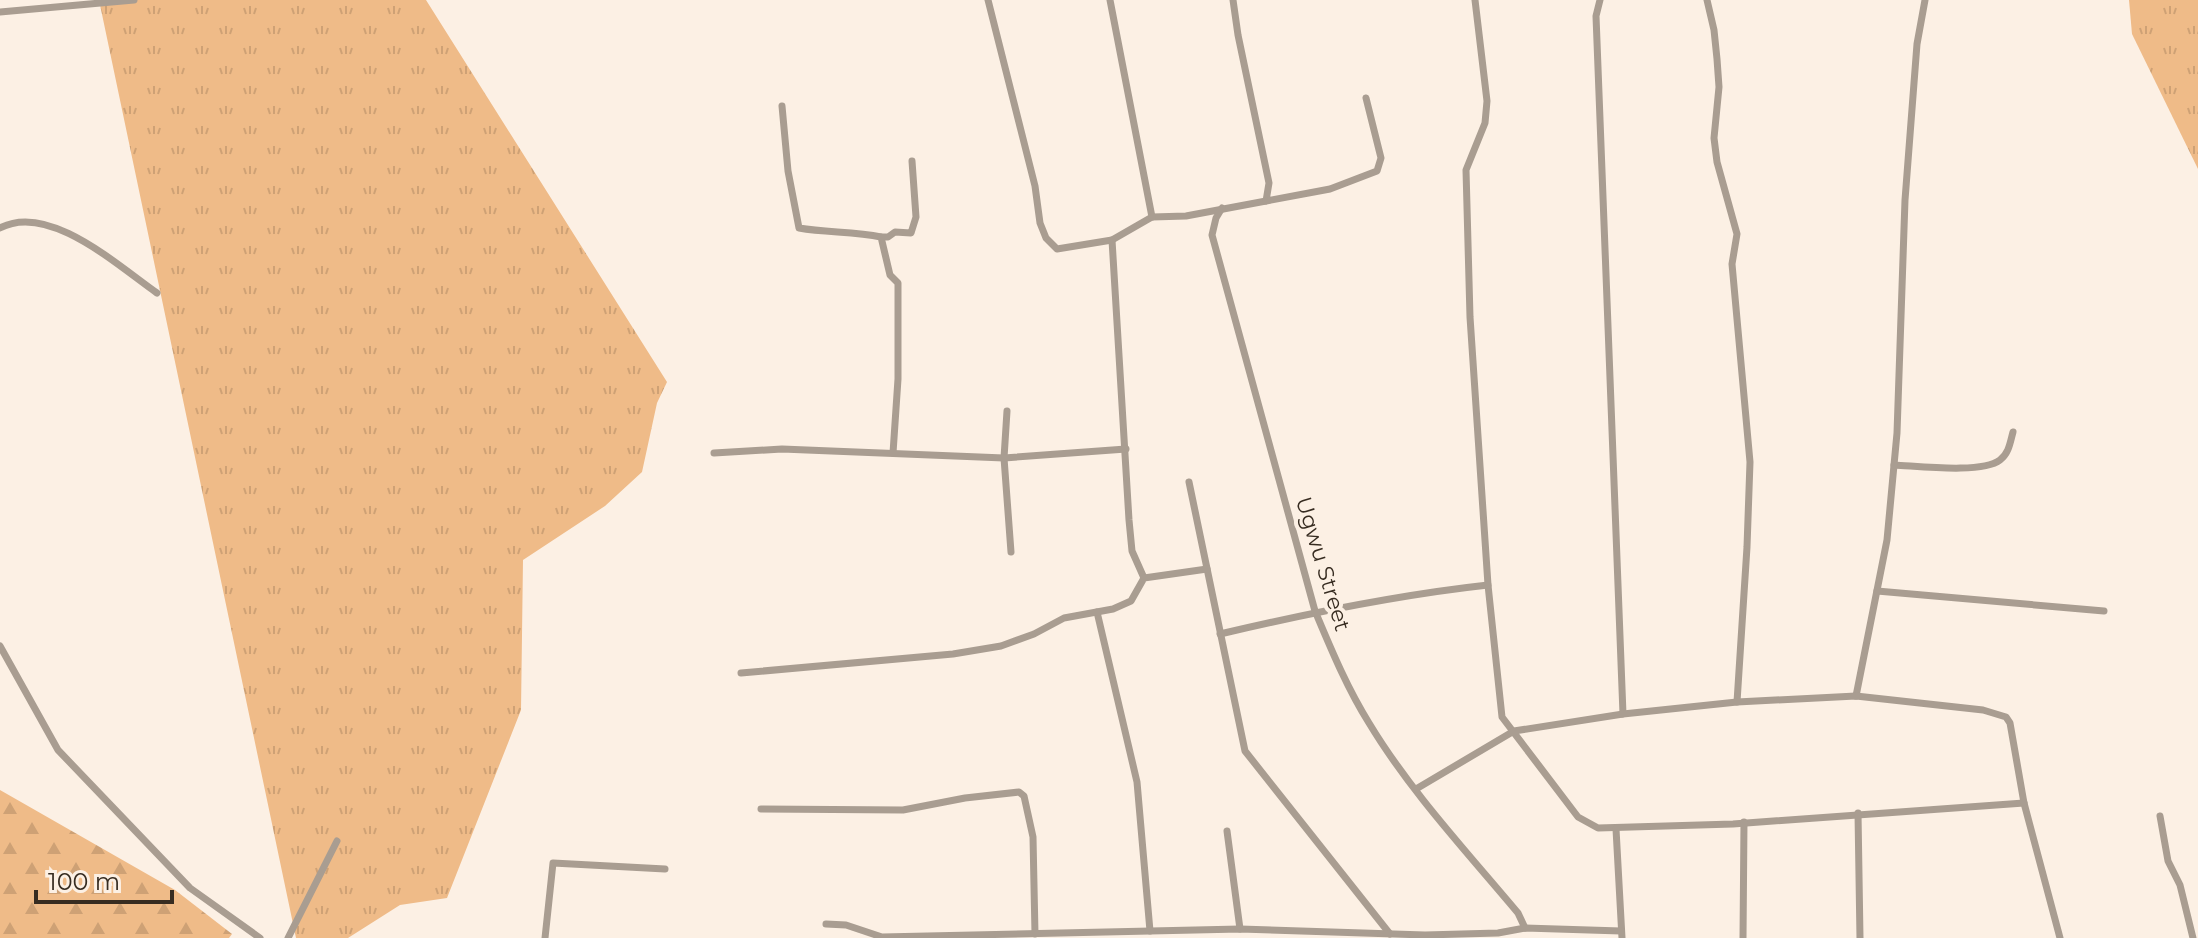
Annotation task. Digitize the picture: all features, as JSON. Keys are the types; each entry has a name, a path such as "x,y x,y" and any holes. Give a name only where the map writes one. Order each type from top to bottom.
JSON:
{"street":[{"path":"0,12 134,0"},
{"path":"988,0 1046,238 1057,249 1112,240 1152,217 1186,216 1330,189 1377,171 1381,158 1366,98"},
{"path":"1110,0 1152,217"},
{"path":"1233,0 1269,183 1266,201"},
{"path":"1475,0 1487,101 1485,123 1466,170 1470,317 1488,585 1502,717 1578,817 1598,828 1744,822 2024,803"},
{"path":"1600,0 1596,16 1623,714"},
{"path":"1707,0 1714,30 1718,73 1714,138 1717,162 1737,234 1732,264 1750,462 1737,702"},
{"path":"1856,696 1887,540 1894,465 1905,200 1917,44 1925,0"},
{"path":"782,106 788,171 799,228 827,233 861,232 881,237 895,232 911,233 916,217 912,161"},
{"name":"Ugwu Street","path":"1222,208 1212,235 1315,611 1369,724 1416,789 1518,913 1525,928"},
{"path":"0,228 13,221 64,229 157,293"},
{"path":"881,237 890,275 898,283 898,379 893,453"},
{"path":"1112,240 1132,551 1144,578"},
{"path":"1007,411 1004,458 1011,552"},
{"path":"1894,465 1980,467 1999,462 2008,451 2013,432"},
{"path":"714,453 782,449 1004,458 1126,449"},
{"path":"1189,482 1245,751 1390,934"},
{"path":"1144,578 1207,569"},
{"path":"741,673 953,654 1001,646 1034,634 1064,618 1113,609 1131,601 1144,578"},
{"path":"1220,634 1315,611 1421,592 1488,585"},
{"path":"1877,591 2104,611"},
{"path":"1097,612 1137,782 1150,931"},
{"path":"0,646 58,750 190,888 260,938"},
{"path":"1416,789 1514,731 1623,714 1737,702 1856,696 1983,710 2006,717 2010,723 2024,803 2060,938"},
{"path":"761,809 903,810 1019,792 1024,796 1033,837 1035,934"},
{"path":"1858,813 1860,938"},
{"path":"2160,816 2168,861 2180,885 2193,938"},
{"path":"1743,938 1744,822"},
{"path":"826,924 846,925 882,937 1100,936 1150,931 1240,929 1390,934 1498,933 1525,928 1622,934 1616,829"},
{"path":"1227,831 1240,929"},
{"path":"288,938 337,841"},
{"path":"545,938 553,863 665,869"}],"green space":[{"path":"99,0 426,0 667,382 657,403 642,472 605,506 523,560 521,710 447,898 400,905 348,938 296,938"},
{"path":"2129,0 2198,0 2198,169 2132,34"},
{"path":"0,790 175,890 232,934 229,938 0,938"}]}
